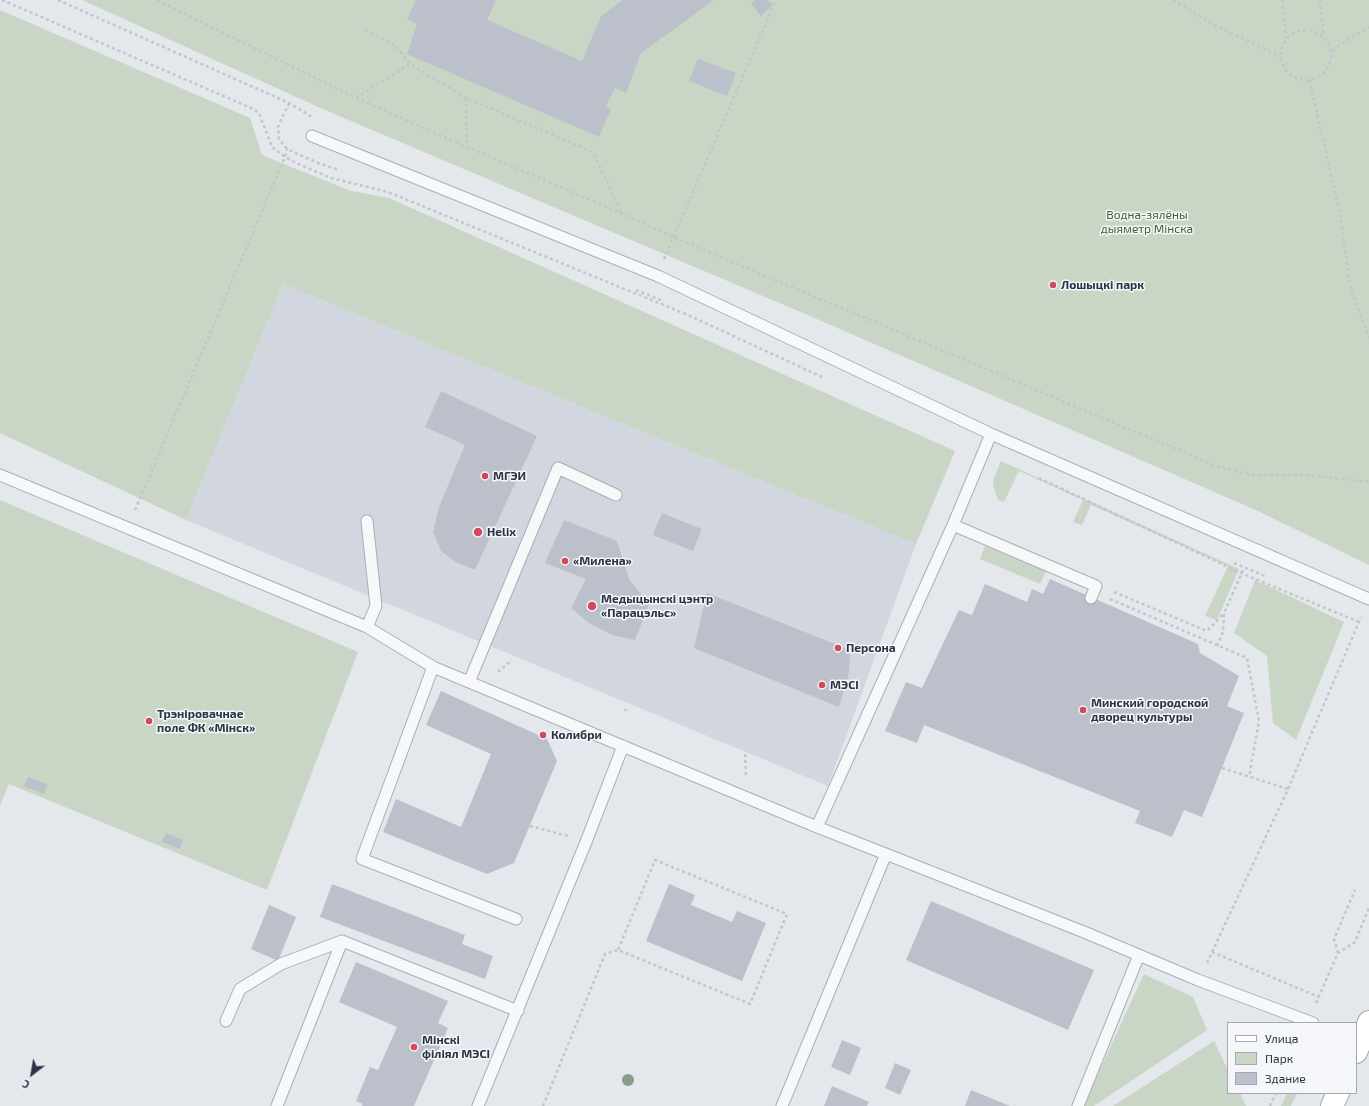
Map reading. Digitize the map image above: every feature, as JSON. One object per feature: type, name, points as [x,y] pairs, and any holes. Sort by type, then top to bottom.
[{"type":"main road","points":[[1332,1106],[1338,1094]]},
{"type":"lane","points":[[312,136],[658,276],[991,434],[1369,599]]},
{"type":"lane","points":[[817,826],[953,524],[991,434]]},
{"type":"lane","points":[[469,682],[558,468],[616,495]]},
{"type":"lane","points":[[0,475],[367,627],[433,666],[469,682],[886,854],[1077,929],[1206,983],[1311,1022]]},
{"type":"lane","points":[[367,627],[376,606],[368,521]]},
{"type":"lane","points":[[953,524],[1096,586],[1091,598]]},
{"type":"lane","points":[[433,666],[362,859],[516,920]]},
{"type":"lane","points":[[478,1106],[518,1011],[623,746]]},
{"type":"lane","points":[[782,1106],[886,854]]},
{"type":"lane","points":[[226,1021],[240,989],[281,964],[342,941],[518,1011]]},
{"type":"lane","points":[[277,1106],[342,941]]},
{"type":"lane","points":[[1078,1106],[1139,956]]},
{"type":"path","points":[[2,0],[251,108],[259,113],[272,147],[285,157],[331,178],[396,195],[688,315],[825,378]]},
{"type":"path","points":[[58,0],[289,103],[313,118]]},
{"type":"path","points":[[157,0],[356,98],[467,147],[673,237],[1214,465],[1253,475],[1308,475],[1369,482]]},
{"type":"path","points":[[658,276],[673,237],[776,0]]},
{"type":"path","points":[[1173,0],[1211,23],[1281,57]]},
{"type":"path","points":[[1282,0],[1286,39]]},
{"type":"path","points":[[1320,0],[1325,37],[1332,50],[1331,61],[1328,68],[1323,74],[1309,80],[1301,80],[1293,77],[1287,72],[1282,65],[1281,57],[1282,46],[1286,39],[1293,33],[1309,29],[1318,32],[1325,37]]},
{"type":"path","points":[[1332,50],[1369,27]]},
{"type":"path","points":[[365,30],[396,46],[410,64],[466,98],[592,152],[621,213]]},
{"type":"path","points":[[356,98],[410,64]]},
{"type":"path","points":[[1309,80],[1340,209],[1352,290],[1369,338]]},
{"type":"path","points":[[466,98],[467,147]]},
{"type":"path","points":[[128,528],[285,157],[287,149]]},
{"type":"path","points":[[1033,475],[1241,573],[1359,622]]},
{"type":"path","points":[[1217,646],[1223,632],[1224,613],[1244,568]]},
{"type":"path","points":[[1113,592],[1207,630],[1224,613]]},
{"type":"path","points":[[1110,599],[1246,658],[1259,721],[1249,777]]},
{"type":"path","points":[[1319,997],[1261,971],[1212,952],[1288,789],[1361,617]]},
{"type":"path","points":[[498,672],[512,660]]},
{"type":"path","points":[[745,754],[746,776]]},
{"type":"path","points":[[1222,768],[1288,789]]},
{"type":"path","points":[[530,826],[586,842]]},
{"type":"path","points":[[542,1106],[605,954],[618,950],[750,1004],[787,914],[655,860],[618,950]]},
{"type":"path","points":[[1338,953],[1334,939],[1355,890]]},
{"type":"path","points":[[1311,1022],[1319,997],[1338,953],[1355,942],[1369,908]]},
{"type":"path","points":[[1270,1106],[1276,1094]]},
{"type":"shaded area","points":[[283,284],[916,544],[828,786],[186,520]]},
{"type":"green space","name":"Водна-зялёны дыяметр Мінска","points":[[82,0],[1369,0],[1369,565],[1258,511],[810,316],[325,110]]},
{"type":"green space","points":[[0,10],[250,118],[262,155],[351,191],[389,198],[955,451],[916,544],[283,284],[186,520],[0,433]]},
{"type":"green space","points":[[1001,461],[1239,569],[1217,620],[1205,616],[1228,566],[1091,505],[1082,525],[1073,522],[1083,500],[1019,471],[1004,502],[998,500],[993,485],[994,478]]},
{"type":"green space","name":"Трэніровачнае поле ФК «Мінск»","points":[[0,500],[358,652],[267,890],[9,784],[0,805]]},
{"type":"green space","points":[[985,546],[1046,571],[1040,584],[980,559]]},
{"type":"green space","points":[[1255,580],[1344,622],[1296,740],[1273,723],[1267,656],[1234,633]]},
{"type":"green space","points":[[1144,974],[1193,997],[1207,1030],[1094,1106],[1083,1106]]},
{"type":"green space","points":[[1214,1041],[1227,1068],[1227,1094],[1240,1094],[1246,1106],[1113,1106]]},
{"type":"green space","points":[[1287,1094],[1297,1094],[1291,1106],[1281,1106]]},
{"type":"building","points":[[416,0],[496,0],[487,20],[582,61],[601,16],[623,0],[714,0],[641,53],[626,93],[615,88],[606,106],[611,109],[599,137],[407,54],[417,24],[407,19]]},
{"type":"building","points":[[755,0],[768,0],[773,5],[761,16],[751,4]]},
{"type":"building","points":[[698,59],[736,73],[727,96],[689,81]]},
{"type":"building","name":"МГЭИ","points":[[441,391],[537,436],[475,570],[456,562],[441,551],[433,532],[439,507],[465,445],[425,427]]},
{"type":"building","points":[[662,513],[702,529],[693,551],[653,535]]},
{"type":"building","points":[[564,520],[617,541],[629,579],[649,604],[635,640],[612,635],[589,623],[571,608],[586,579],[545,563]]},
{"type":"building","name":"Минский городской дворец культуры","points":[[1050,579],[1198,644],[1200,653],[1239,676],[1227,706],[1244,713],[1202,817],[1184,810],[1172,837],[1135,823],[1140,811],[924,725],[917,743],[885,731],[906,682],[922,688],[959,610],[972,615],[985,584],[1027,602],[1032,589],[1043,594]]},
{"type":"building","points":[[707,593],[850,650],[849,673],[839,707],[694,648]]},
{"type":"building","points":[[441,691],[547,739],[557,761],[514,863],[487,874],[383,832],[396,799],[461,827],[491,754],[426,725]]},
{"type":"building","points":[[28,777],[47,784],[44,794],[24,786]]},
{"type":"building","points":[[166,833],[183,840],[180,849],[162,842]]},
{"type":"building","points":[[332,884],[465,935],[462,944],[493,956],[485,979],[320,917]]},
{"type":"building","points":[[669,884],[695,895],[691,905],[732,922],[737,911],[766,923],[742,981],[646,941]]},
{"type":"building","points":[[931,901],[1094,970],[1068,1030],[906,960]]},
{"type":"building","points":[[269,905],[296,917],[278,961],[251,949]]},
{"type":"building","name":"Мінскі філіял МЭСІ","points":[[356,962],[448,1001],[438,1023],[448,1028],[414,1106],[362,1106],[363,1104],[356,1101],[370,1067],[378,1070],[397,1027],[339,1002]]},
{"type":"building","points":[[842,1040],[861,1048],[850,1075],[831,1067]]},
{"type":"building","points":[[895,1063],[911,1070],[900,1095],[885,1088]]},
{"type":"building","points":[[832,1086],[869,1102],[867,1106],[824,1106]]},
{"type":"building","points":[[971,1090],[1010,1106],[965,1106]]},
{"type":"place","name":"Лошыцкі парк","points":[[1053,285]]},
{"type":"place","name":"МГЭИ","points":[[485,476]]},
{"type":"place","name":"Helix","points":[[478,532]]},
{"type":"place","name":"«Милена»","points":[[565,561]]},
{"type":"place","name":"Медыцынскі цэнтр «Парацэльс»","points":[[592,606]]},
{"type":"place","name":"Персона","points":[[838,648]]},
{"type":"place","name":"МЭСІ","points":[[822,685]]},
{"type":"place","name":"Минский городской дворец культуры","points":[[1083,710]]},
{"type":"place","name":"Трэніровачнае поле ФК «Мінск»","points":[[149,721]]},
{"type":"place","name":"Колибри","points":[[543,735]]},
{"type":"place","name":"Мінскі філіял МЭСІ","points":[[414,1047]]}]
